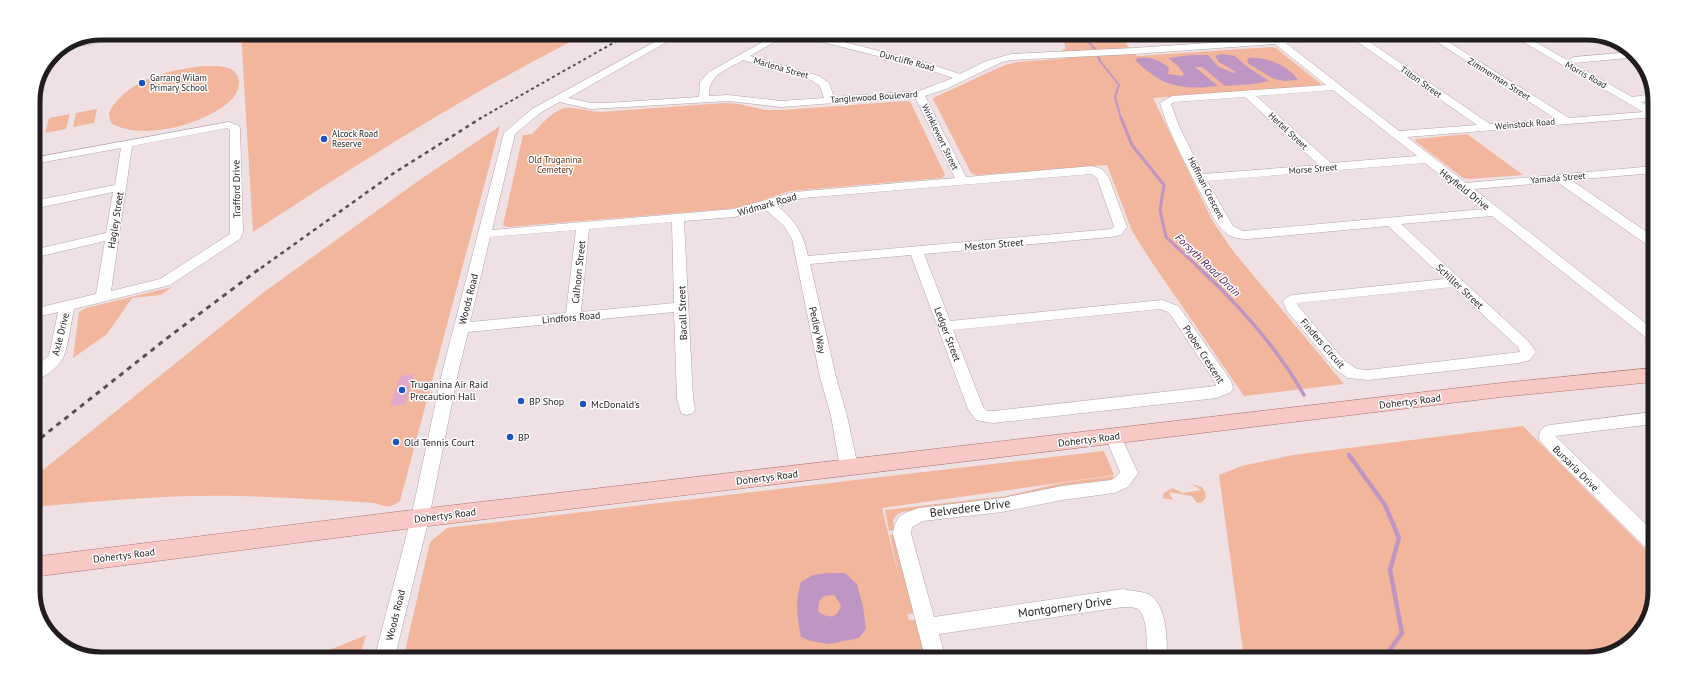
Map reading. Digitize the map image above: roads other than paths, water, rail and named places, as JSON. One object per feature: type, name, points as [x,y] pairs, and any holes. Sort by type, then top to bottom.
[{"type":"main road","name":"Dohertys Road","points":[[40,566],[420,518],[849,467],[1501,390],[1648,375]]},
{"type":"main road","name":"Dohertys Road","points":[[1501,390],[1648,383]]},
{"type":"street","name":"Woods Road","points":[[386,652],[420,518],[450,373],[510,132],[536,111],[666,40]]},
{"type":"street","points":[[704,99],[703,85],[706,79],[772,40]]},
{"type":"street","name":"Duncliffe Road","points":[[826,40],[924,65],[961,77]]},
{"type":"street","name":"Tanglewood Boulevard","points":[[558,99],[591,106],[737,98],[773,104],[919,94],[932,91],[1001,58],[1134,51],[1286,40]]},
{"type":"street","name":"Tilton Street","points":[[1361,40],[1487,128]]},
{"type":"street","name":"Zimmerman Street","points":[[1438,40],[1567,121]]},
{"type":"street","name":"Morris Road","points":[[1524,40],[1648,111]]},
{"type":"street","name":"Morris Road","points":[[1539,40],[1648,101]]},
{"type":"street","name":"Heyfield Drive","points":[[1277,41],[1648,332]]},
{"type":"street","points":[[1574,60],[1627,56]]},
{"type":"street","name":"Marlena Street","points":[[742,57],[815,78],[825,85],[830,100]]},
{"type":"street","name":"Hoffman Crescent","points":[[1336,87],[1172,99],[1165,104],[1200,178],[1230,231],[1241,235],[1494,212]]},
{"type":"street","name":"Wrinklewort Street","points":[[919,94],[962,181]]},
{"type":"street","name":"Hertel Street","points":[[1248,94],[1328,167]]},
{"type":"street","points":[[1629,100],[1648,98]]},
{"type":"street","name":"Weinstock Road","points":[[1396,135],[1648,114]]},
{"type":"street","name":"Trafford Drive","points":[[40,160],[219,126],[233,126],[237,232],[232,237],[168,280],[40,312]]},
{"type":"street","name":"Hagley Street","points":[[103,297],[127,144]]},
{"type":"street","name":"Morse Street","points":[[1200,178],[1426,159]]},
{"type":"street","name":"Widmark Road","points":[[484,234],[745,212],[783,197],[798,194],[1098,171]]},
{"type":"street","name":"Meston Street","points":[[803,261],[1116,232],[1120,230],[1120,223],[1103,178],[1098,171]]},
{"type":"street","name":"Yamada Street","points":[[1462,187],[1648,172]]},
{"type":"street","points":[[1560,178],[1648,239]]},
{"type":"street","points":[[40,204],[120,187]]},
{"type":"street","name":"Pedley Way","points":[[767,204],[777,211],[795,231],[828,377],[839,416],[849,467]]},
{"type":"street","name":"Bacall Street","points":[[678,218],[685,398],[687,408]]},
{"type":"street","name":"Schiller Street","points":[[1390,222],[1523,344],[1528,352]]},
{"type":"street","name":"Calhoon Street","points":[[573,317],[583,226]]},
{"type":"street","points":[[40,252],[112,236]]},
{"type":"street","name":"Ledger Street","points":[[916,251],[976,409],[982,416]]},
{"type":"street","name":"Finders Circuit","points":[[1456,282],[1297,298],[1293,299],[1290,304],[1340,366],[1345,370],[1359,375],[1519,358],[1525,356],[1528,352]]},
{"type":"street","name":"Prober Crescent","points":[[945,326],[1162,304],[1173,309],[1177,314],[1225,384],[1222,390],[1217,392],[993,417],[982,416]]},
{"type":"street","name":"Axle Drive","points":[[40,371],[51,363],[56,356],[67,306]]},
{"type":"street","name":"Lindfors Road","points":[[461,328],[681,307]]},
{"type":"street","name":"Bursaria Drive","points":[[1648,419],[1550,431],[1547,434],[1547,439],[1648,538]]},
{"type":"street","name":"Belvedere Drive","points":[[934,652],[902,534],[902,528],[906,520],[923,514],[1002,505],[1062,493],[1114,486],[1122,482],[1129,473],[1114,436]]},
{"type":"street","name":"Montgomery Drive","points":[[927,627],[1123,598],[1135,599],[1144,602],[1152,612],[1156,624],[1158,652]]},
{"type":"waterway","name":"Forsyth Road Drain","points":[[1087,40],[1095,49],[1100,61],[1119,85],[1115,97],[1121,119]]},
{"type":"waterway","name":"Forsyth Road Drain","points":[[1121,118],[1132,145],[1164,185],[1160,210],[1166,237],[1199,268]]},
{"type":"waterway","name":"Forsyth Road Drain","points":[[1198,267],[1228,296],[1256,327],[1282,360],[1304,395]]},
{"type":"waterway","name":"Forsyth Road Drain","points":[[1349,455],[1385,505],[1399,538],[1390,570],[1402,633],[1388,652]]},
{"type":"railway","points":[[479,119],[618,40]]},
{"type":"railway","points":[[261,268],[394,173],[481,118]]},
{"type":"railway","points":[[40,438],[166,339],[262,267]]},
{"type":"place","name":"Garrang Wilam Primary School","points":[[142,83]]},
{"type":"place","name":"Alcock Road Reserve","points":[[324,139]]},
{"type":"place","name":"Truganina Air Raid Precaution Hall","points":[[402,390]]},
{"type":"place","name":"BP Shop","points":[[521,401]]},
{"type":"place","name":"McDonald's","points":[[583,404]]},
{"type":"place","name":"BP","points":[[510,437]]},
{"type":"place","name":"Old Tennis Court","points":[[396,442]]},
{"type":"park label","name":"Old Truganina Cemetery","points":[[555,166]]}]
